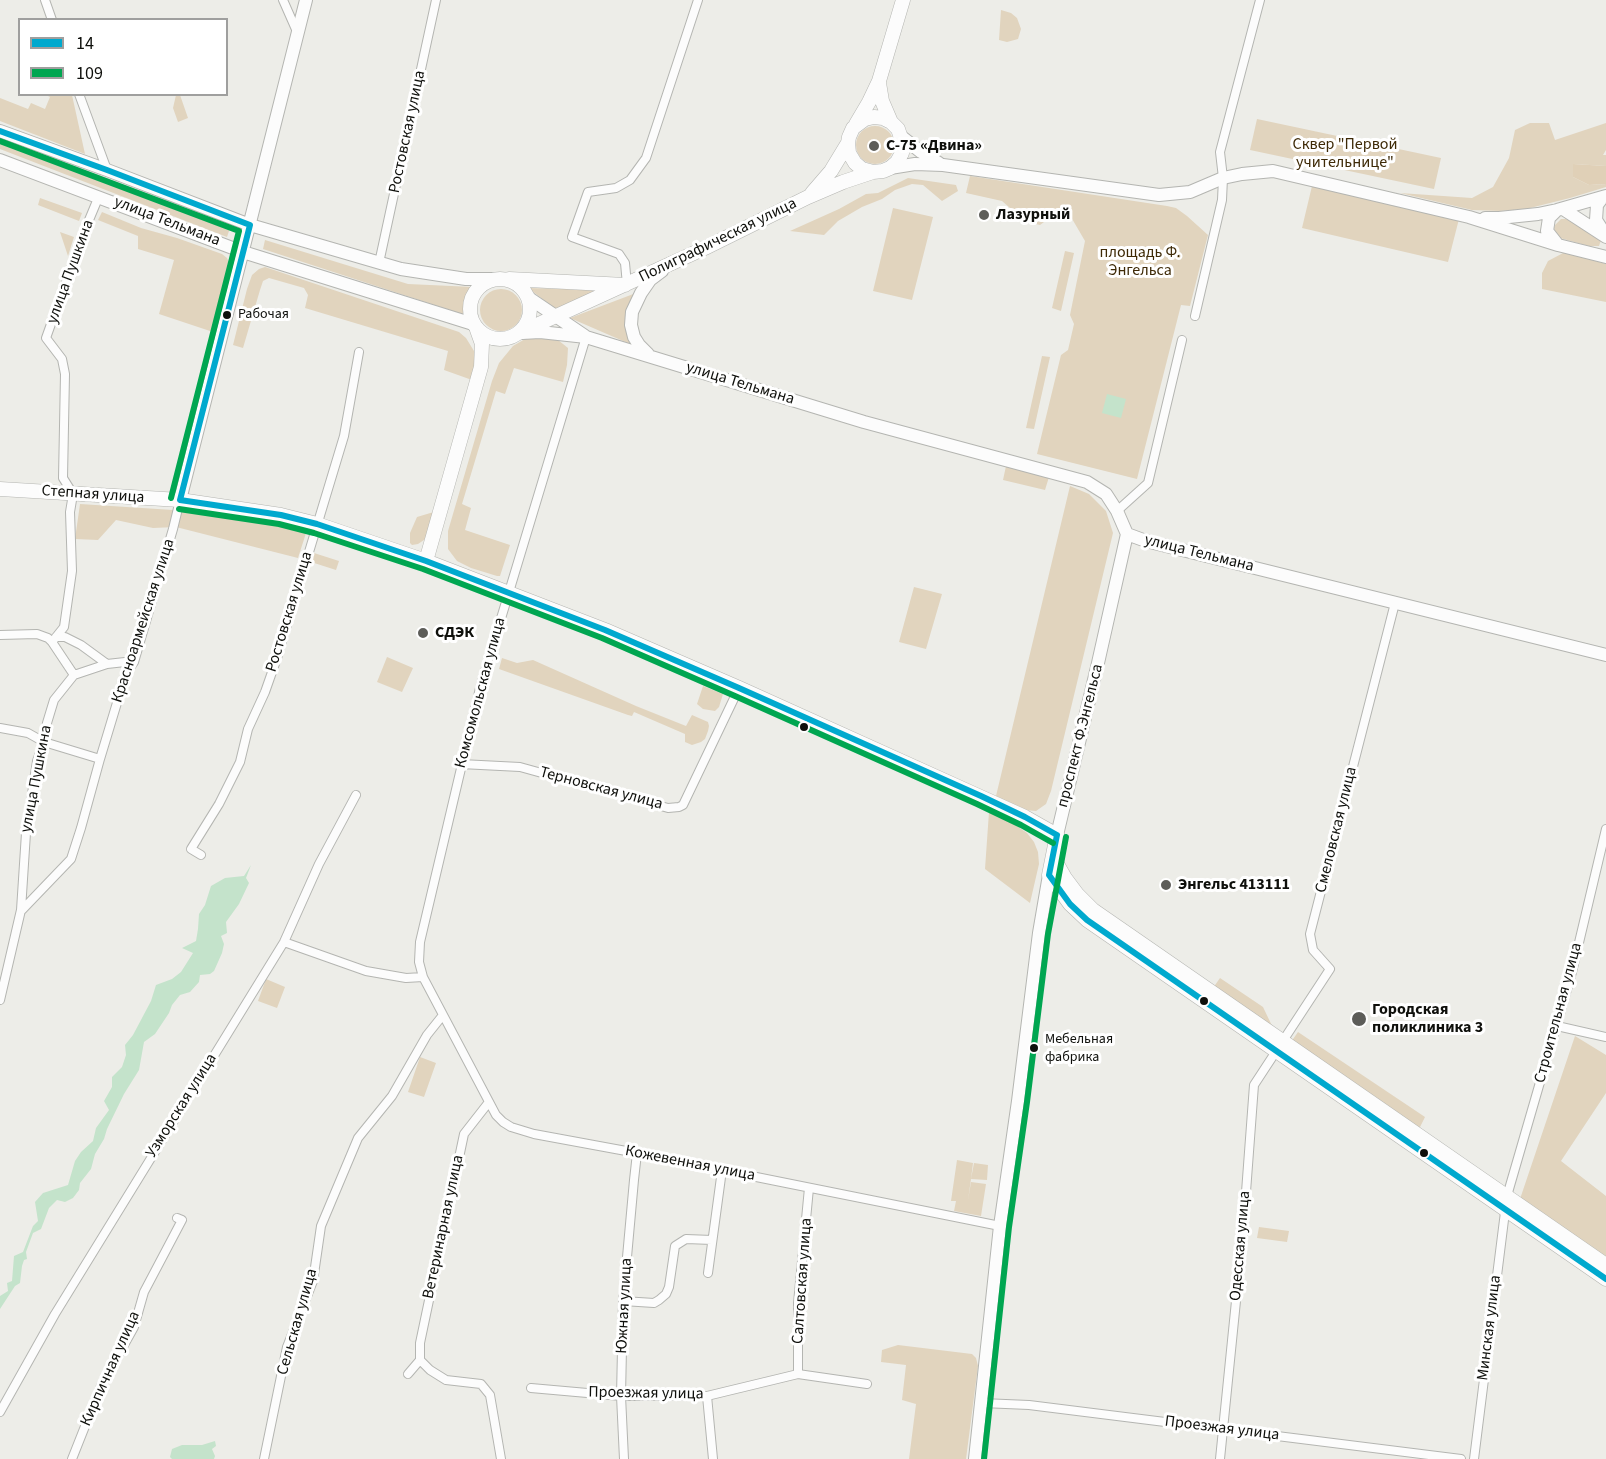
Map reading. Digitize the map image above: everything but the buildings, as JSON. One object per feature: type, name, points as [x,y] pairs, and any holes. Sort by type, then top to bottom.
[{"type":"main road","name":"Полиграфическая улица","points":[[808,197],[831,171],[869,102],[879,81],[903,0]]},
{"type":"main road","name":"Полиграфическая улица","points":[[879,81],[882,101],[891,122],[902,137]]},
{"type":"main road","points":[[853,128],[865,119],[874,117],[891,122]]},
{"type":"main road","points":[[890,168],[902,153],[902,137]]},
{"type":"main road","points":[[848,143],[849,153],[855,164],[873,172]]},
{"type":"main road","name":"Полиграфическая улица","points":[[519,333],[627,285],[808,197],[843,182],[890,168]]},
{"type":"main road","name":"Полиграфическая улица","points":[[499,279],[627,285]]},
{"type":"main road","points":[[426,561],[482,367],[482,344],[470,313],[472,296],[486,282],[499,279]]},
{"type":"main road","name":"улица Тельмана","points":[[499,279],[516,283],[529,298]]},
{"type":"main road","points":[[519,333],[530,317],[529,298]]},
{"type":"main road","name":"улица Тельмана","points":[[475,327],[490,338],[503,340],[519,333]]},
{"type":"main road","points":[[482,367],[503,340]]},
{"type":"main road","name":"Степная улица","points":[[0,489],[180,500],[281,515],[317,524],[426,561],[605,630],[981,796],[1057,835]]},
{"type":"main road","name":"проспект Ф.Энгельса","points":[[1049,875],[1057,835]]},
{"type":"main road","points":[[1053,857],[1077,894],[1094,910],[1279,1046]]},
{"type":"main road","points":[[1049,875],[1070,904],[1087,920],[1279,1046],[1506,1203],[1606,1279]]},
{"type":"main road","points":[[1506,1203],[1606,1265]]},
{"type":"street","points":[[45,0],[51,18]]},
{"type":"street","points":[[283,0],[298,35]]},
{"type":"street","name":"Красноармейская улица","points":[[21,910],[70,859],[81,828],[126,673],[132,665],[173,529],[306,0]]},
{"type":"street","name":"Ростовская улица","points":[[379,263],[436,0]]},
{"type":"street","points":[[627,285],[625,263],[619,254],[572,237],[588,192],[616,188],[630,180],[646,158],[698,0]]},
{"type":"street","points":[[1195,316],[1222,200],[1223,178],[1220,152],[1260,0]]},
{"type":"street","points":[[80,96],[107,170]]},
{"type":"street","name":"улица Тельмана","points":[[0,131],[250,225],[401,269],[466,279],[499,279]]},
{"type":"street","points":[[902,137],[943,165]]},
{"type":"street","name":"улица Тельмана","points":[[0,160],[243,252],[475,327]]},
{"type":"street","points":[[890,168],[915,164],[943,165],[1159,195],[1190,192],[1223,178],[1273,171],[1469,217],[1557,245],[1606,257]]},
{"type":"street","name":"улица Пушкина","points":[[54,640],[64,627],[72,572],[70,512],[73,494],[63,478],[65,374],[62,359],[46,338],[99,196]]},
{"type":"street","points":[[1469,217],[1499,218],[1538,214],[1604,196]]},
{"type":"street","points":[[1604,196],[1597,205],[1596,220],[1606,236]]},
{"type":"street","points":[[1560,209],[1606,236]]},
{"type":"street","points":[[1557,245],[1547,231],[1549,218],[1560,209]]},
{"type":"street","points":[[649,355],[634,337],[631,325],[632,312],[650,280],[669,265]]},
{"type":"street","name":"улица Тельмана","points":[[529,298],[586,337]]},
{"type":"street","name":"улица Тельмана","points":[[519,333],[540,332],[586,337],[864,422],[1087,482],[1106,494],[1117,511],[1126,534],[1146,541],[1606,655]]},
{"type":"street","name":"Комсомольская улица","points":[[443,1015],[423,977],[419,962],[420,942],[482,681],[586,337]]},
{"type":"street","points":[[1117,511],[1148,483],[1182,339]]},
{"type":"street","name":"Ростовская улица","points":[[201,855],[191,849],[219,804],[240,762],[248,729],[277,658],[344,436],[359,352]]},
{"type":"street","name":"проспект Ф.Энгельса","points":[[1057,835],[1126,534]]},
{"type":"street","name":"Смеловская улица","points":[[1279,1046],[1330,969],[1313,950],[1310,934],[1395,603]]},
{"type":"street","points":[[0,635],[37,634],[54,640],[65,637],[81,645],[107,664]]},
{"type":"street","points":[[54,640],[74,675],[107,664],[125,662],[132,665]]},
{"type":"street","name":"улица Пушкина","points":[[0,999],[21,910],[26,833],[37,761],[54,700],[74,675]]},
{"type":"street","name":"Терновская улица","points":[[462,764],[520,767],[668,808],[679,807],[683,805],[739,688]]},
{"type":"street","points":[[0,728],[28,733],[44,742],[100,759]]},
{"type":"street","name":"Узморская улица","points":[[0,1412],[61,1304],[284,942],[320,864],[356,795]]},
{"type":"street","name":"Строительная улица","points":[[1506,1203],[1602,864],[1606,829]]},
{"type":"street","name":"проспект Ф.Энгельса","points":[[975,1459],[1000,1226],[1039,933],[1049,875]]},
{"type":"street","points":[[284,942],[366,971],[406,978],[423,977]]},
{"type":"street","name":"Кожевенная улица","points":[[443,1015],[496,1115],[511,1127],[534,1134],[1000,1226]]},
{"type":"street","name":"Сельская улица","points":[[264,1459],[287,1347],[313,1281],[321,1227],[358,1138],[392,1096],[428,1035],[443,1015]]},
{"type":"street","points":[[1557,1026],[1606,1037]]},
{"type":"street","name":"Одесская улица","points":[[1220,1459],[1243,1232],[1254,1085],[1279,1046]]},
{"type":"street","name":"Ветеринарная улица","points":[[420,1360],[420,1343],[464,1134],[489,1102]]},
{"type":"street","name":"Южная улица","points":[[624,1459],[621,1396],[623,1301],[637,1153]]},
{"type":"street","points":[[708,1273],[722,1170]]},
{"type":"street","name":"Салтовская улица","points":[[798,1374],[798,1303],[809,1188]]},
{"type":"street","name":"Минская улица","points":[[1474,1459],[1506,1203]]},
{"type":"street","name":"Кирпичная улица","points":[[72,1459],[101,1386],[134,1327],[144,1292],[182,1220],[177,1218]]},
{"type":"street","points":[[623,1301],[654,1303],[659,1300],[666,1294],[669,1287],[675,1246],[686,1239],[712,1240]]},
{"type":"street","points":[[408,1374],[420,1360],[430,1370],[446,1380],[482,1384],[490,1395],[501,1459]]},
{"type":"street","name":"Проезжая улица","points":[[531,1388],[621,1396],[707,1396],[798,1374],[867,1384]]},
{"type":"street","points":[[707,1396],[713,1459]]},
{"type":"street","name":"Проезжая улица","points":[[982,1403],[1029,1406],[1461,1459]]},
{"type":"green space","points":[[1001,10],[1017,18],[1021,29],[1018,39],[1007,42],[999,40]]},
{"type":"green space","points":[[48,96],[72,96],[85,154],[0,121],[0,98],[28,109],[31,103],[45,109],[50,97]]},
{"type":"green space","points":[[176,96],[180,96],[188,118],[178,122],[173,108]]},
{"type":"green space","name":"Сквер \"Первой учительнице\"","points":[[1257,119],[1441,158],[1434,189],[1250,150]]},
{"type":"green space","points":[[1530,123],[1549,123],[1555,140],[1606,123],[1606,150],[1603,155],[1606,155],[1606,166],[1573,164],[1573,177],[1589,185],[1606,184],[1606,187],[1526,209],[1500,211],[1472,210],[1400,193],[1472,198],[1493,187],[1509,158],[1515,130]]},
{"type":"green space","points":[[875,126],[888,132],[894,145],[888,158],[875,164],[862,158],[856,145],[862,132]]},
{"type":"green space","points":[[0,142],[230,228],[227,237],[0,149]]},
{"type":"green space","name":"площадь Ф. Энгельса","points":[[970,176],[1176,208],[1208,235],[1190,306],[1181,305],[1137,479],[1037,454],[1061,355],[1068,350],[1074,324],[1070,315],[1085,241],[1071,217],[1056,213],[1040,225],[1026,222],[1002,201],[966,193]]},
{"type":"green space","points":[[908,178],[956,185],[958,191],[942,201],[923,185],[912,184],[862,207],[838,221],[824,235],[790,231],[866,194],[878,193]]},
{"type":"green space","points":[[1312,186],[1459,219],[1448,262],[1302,228]]},
{"type":"green space","points":[[40,198],[82,213],[79,221],[38,205]]},
{"type":"green space","points":[[893,208],[933,217],[912,300],[873,291]]},
{"type":"green space","points":[[102,212],[141,228],[222,254],[227,258],[230,265],[229,273],[213,332],[159,314],[174,260],[138,249],[138,236],[98,220]]},
{"type":"green space","points":[[1561,219],[1566,219],[1601,240],[1599,246],[1589,246],[1560,238],[1554,228]]},
{"type":"green space","points":[[60,232],[74,237],[68,256]]},
{"type":"green space","points":[[265,240],[408,284],[473,287],[464,303],[465,315],[263,249]]},
{"type":"green space","points":[[1065,251],[1074,253],[1061,311],[1052,308]]},
{"type":"green space","points":[[1565,252],[1606,264],[1606,302],[1542,289],[1542,273],[1548,261]]},
{"type":"green space","points":[[265,267],[459,332],[474,351],[477,362],[472,380],[444,370],[448,351],[305,308],[308,295],[304,288],[269,278],[263,281],[243,348],[233,345],[252,275]]},
{"type":"green space","points":[[528,288],[602,290],[557,310]]},
{"type":"green space","points":[[501,289],[516,295],[522,310],[516,325],[501,331],[486,325],[480,310],[486,295]]},
{"type":"green space","points":[[636,293],[626,320],[626,331],[630,344],[570,318]]},
{"type":"green space","points":[[538,336],[558,340],[568,348],[563,382],[514,368],[505,394],[496,391],[462,504],[471,508],[465,530],[510,545],[500,576],[497,576],[457,561],[448,549],[448,531],[499,363],[513,346],[525,339]]},
{"type":"green space","points":[[1042,356],[1050,357],[1034,429],[1026,428]]},
{"type":"green space","points":[[1006,466],[1049,477],[1045,490],[1003,480]]},
{"type":"green space","points":[[1070,486],[1089,494],[1106,511],[1113,533],[1051,791],[1046,804],[1036,811],[1025,810],[996,796]]},
{"type":"green space","points":[[80,504],[173,510],[252,519],[307,530],[298,558],[176,527],[153,528],[116,520],[98,540],[75,539]]},
{"type":"green space","points":[[437,511],[430,532],[424,540],[412,545],[410,533],[417,517]]},
{"type":"green space","points":[[314,553],[339,561],[336,570],[311,562]]},
{"type":"green space","points":[[914,587],[942,594],[926,649],[899,642]]},
{"type":"green space","points":[[387,657],[413,668],[402,692],[377,682]]},
{"type":"green space","points":[[502,658],[517,663],[533,660],[686,726],[692,715],[708,722],[705,739],[692,745],[685,742],[685,734],[634,712],[632,716],[628,715],[499,669]]},
{"type":"green space","points":[[703,686],[723,694],[719,707],[715,711],[703,709],[697,704]]},
{"type":"green space","points":[[989,812],[1014,824],[1027,833],[1034,842],[1039,864],[1030,903],[985,869]]},
{"type":"green space","points":[[1220,978],[1263,1007],[1274,1030],[1213,988]]},
{"type":"green space","points":[[266,979],[285,987],[277,1008],[258,1001]]},
{"type":"green space","points":[[1298,1032],[1425,1117],[1419,1129],[1291,1042]]},
{"type":"green space","points":[[1575,1036],[1606,1055],[1606,1093],[1561,1161],[1606,1196],[1606,1257],[1520,1199]]},
{"type":"green space","points":[[420,1057],[436,1063],[424,1097],[408,1092]]},
{"type":"green space","points":[[957,1160],[973,1163],[968,1200],[971,1182],[986,1184],[981,1216],[954,1211],[956,1201],[951,1201]]},
{"type":"green space","points":[[974,1163],[988,1165],[987,1180],[971,1179]]},
{"type":"green space","points":[[1259,1227],[1289,1231],[1287,1242],[1257,1238]]},
{"type":"green space","points":[[898,1345],[972,1354],[976,1358],[978,1366],[966,1459],[909,1459],[916,1404],[902,1400],[906,1365],[881,1362],[882,1350]]},
{"type":"shaded area","points":[[1573,164],[1606,166],[1606,184],[1589,185],[1573,177]]},
{"type":"shaded area","points":[[1107,394],[1126,399],[1121,418],[1102,413]]},
{"type":"shaded area","points":[[251,865],[246,878],[249,883],[239,904],[226,922],[227,933],[221,936],[224,944],[214,971],[200,975],[199,982],[190,992],[180,995],[155,1034],[144,1042],[139,1070],[107,1129],[95,1154],[91,1169],[80,1183],[79,1190],[73,1198],[65,1202],[57,1200],[49,1208],[41,1229],[33,1233],[26,1252],[27,1259],[24,1260],[22,1266],[20,1283],[15,1286],[0,1309],[0,1296],[8,1291],[7,1283],[12,1281],[14,1256],[23,1252],[33,1226],[38,1221],[35,1202],[43,1193],[68,1185],[75,1161],[93,1141],[96,1128],[109,1110],[104,1101],[112,1087],[112,1077],[122,1067],[126,1055],[125,1045],[133,1035],[151,1001],[156,985],[172,979],[181,972],[193,953],[182,948],[196,941],[199,914],[205,905],[211,886],[225,878],[244,876]]},
{"type":"shaded area","points":[[215,1441],[216,1446],[212,1449],[214,1459],[172,1459],[170,1457],[172,1449],[182,1445],[202,1445]]},
{"type":"transit line","name":"14","points":[[0,131],[250,225],[180,500]]},
{"type":"transit line","name":"109","points":[[0,141],[239,231],[171,498]]},
{"type":"transit line","name":"14","points":[[180,500],[281,515],[317,524],[426,561],[605,630],[739,688],[981,796],[1057,835]]},
{"type":"transit line","name":"109","points":[[179,509],[279,524],[314,533],[423,569],[602,638],[977,804],[1053,843]]},
{"type":"transit line","name":"14","points":[[1057,835],[1049,875],[1070,904],[1087,920],[1606,1279]]},
{"type":"transit line","name":"109","points":[[984,1459],[1009,1227],[1048,934],[1066,837]]},
{"type":"place","name":"С-75 «Двина»","points":[[874,146]]},
{"type":"place","name":"Лазурный","points":[[984,215]]},
{"type":"place","name":"Рабочая","points":[[227,315]]},
{"type":"place","name":"СДЭК","points":[[423,633]]},
{"type":"place","name":"Энгельс 413111","points":[[1166,885]]},
{"type":"place","name":"Городская поликлиника 3","points":[[1359,1019]]},
{"type":"place","name":"Мебельная фабрика","points":[[1034,1048]]}]
